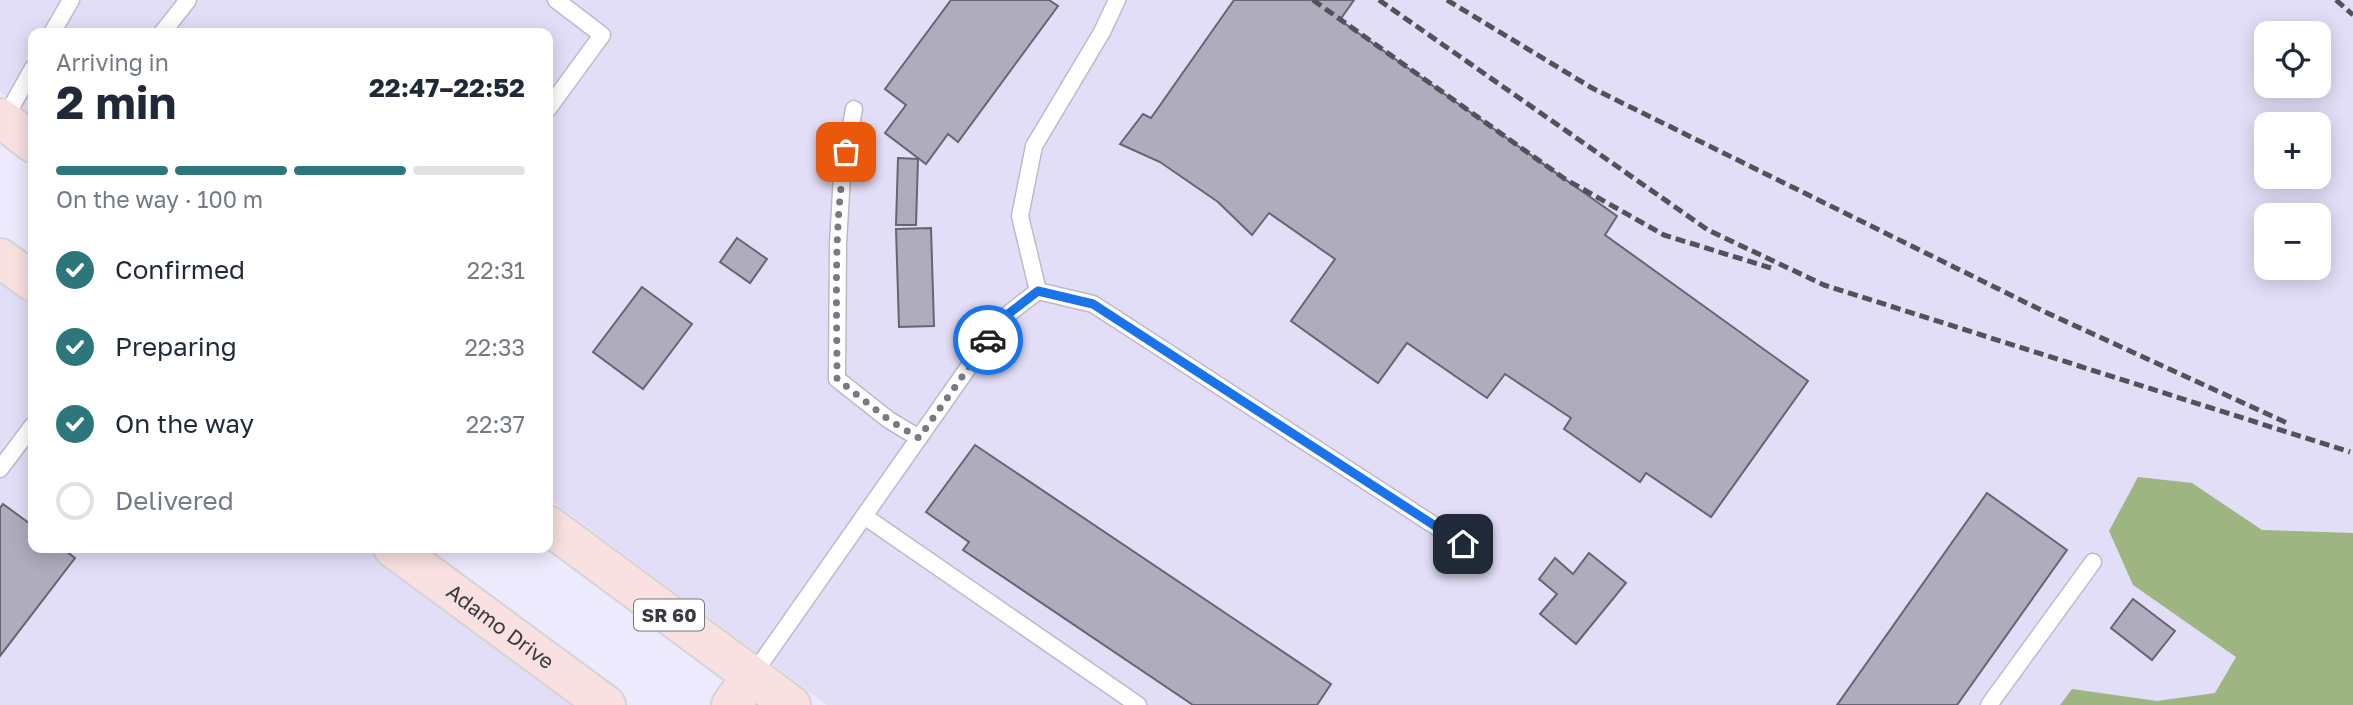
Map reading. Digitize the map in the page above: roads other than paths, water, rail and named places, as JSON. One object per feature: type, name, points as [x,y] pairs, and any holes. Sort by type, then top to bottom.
[{"type":"main road","points":[[0,258],[28,278]]},
{"type":"main road","name":"SR 60","points":[[553,529],[742,691],[791,705]]},
{"type":"main road","name":"Adamo Drive","points":[[400,553],[606,705]]},
{"type":"lane","points":[[55,28],[71,0]]},
{"type":"lane","points":[[166,28],[188,0]]},
{"type":"lane","points":[[553,103],[602,34],[556,0]]},
{"type":"lane","points":[[1038,291],[1020,216],[1034,146],[1102,32],[1117,0]]},
{"type":"lane","points":[[12,127],[28,82]]},
{"type":"lane","points":[[854,108],[842,174],[839,221],[837,379],[889,420],[919,438]]},
{"type":"lane","points":[[742,691],[1003,318],[1038,291]]},
{"type":"lane","points":[[1038,291],[1093,304],[1463,544]]},
{"type":"lane","points":[[0,469],[28,432]]},
{"type":"lane","points":[[864,516],[1138,705]]},
{"type":"lane","points":[[1989,705],[2093,562]]},
{"type":"railway","points":[[1313,0],[1565,179],[1664,235],[1771,268]]},
{"type":"railway","points":[[1379,0],[1708,230],[1824,285],[2350,452]]},
{"type":"railway","points":[[1447,0],[1592,88],[2043,311],[2287,423]]},
{"type":"railway","points":[[2336,0],[2353,15]]}]
